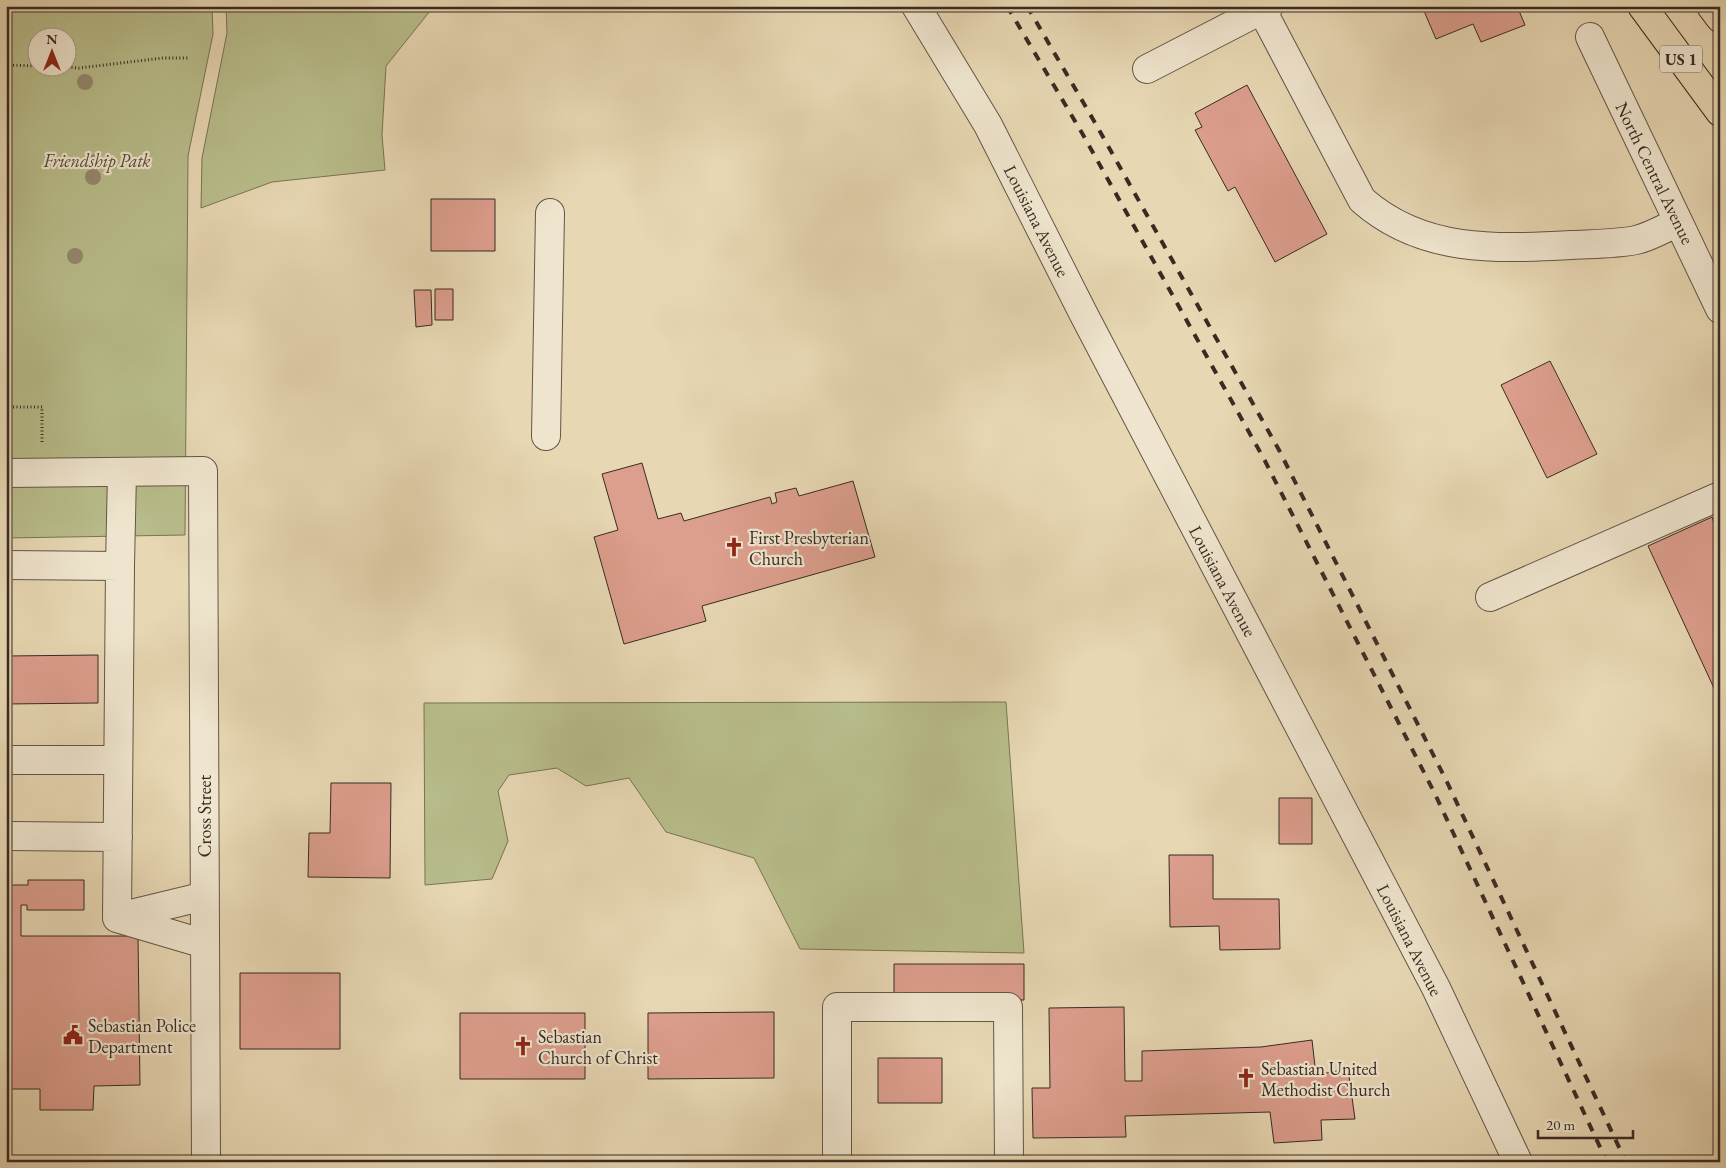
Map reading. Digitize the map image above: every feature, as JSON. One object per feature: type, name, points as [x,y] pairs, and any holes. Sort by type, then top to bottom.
[{"type":"main road","name":"US 1","points":[[1642,6],[1720,112]]},
{"type":"main road","points":[[1711,6],[1720,18]]},
{"type":"street","name":"Louisiana Avenue","points":[[916,6],[988,124],[1083,313],[1436,988],[1518,1162]]},
{"type":"street","points":[[1147,69],[1265,8],[1362,200],[1378,214],[1398,226],[1430,238],[1483,248],[1637,240],[1678,222]]},
{"type":"street","name":"North Central Avenue","points":[[1590,37],[1720,309]]},
{"type":"street","points":[[546,436],[550,213]]},
{"type":"street","name":"Cross Street","points":[[122,472],[203,471],[206,1162]]},
{"type":"street","points":[[6,473],[122,472],[117,918]]},
{"type":"street","points":[[1490,598],[1720,496]]},
{"type":"street","points":[[6,565],[120,566]]},
{"type":"street","points":[[6,760],[118,760]]},
{"type":"street","points":[[6,836],[118,837]]},
{"type":"street","points":[[117,918],[205,896]]},
{"type":"street","points":[[117,918],[205,944]]},
{"type":"street","points":[[838,1162],[838,1007],[1008,1007],[1009,1162]]},
{"type":"path","points":[[78,68],[163,58],[189,58]]},
{"type":"path","points":[[6,65],[28,66]]},
{"type":"path","points":[[6,406],[42,406],[42,444]]},
{"type":"green space","name":"Friendship Patk","points":[[6,6],[212,6],[213,34],[188,156],[185,535],[6,538]]},
{"type":"green space","points":[[226,6],[434,6],[386,66],[382,135],[385,170],[272,182],[201,208],[202,158],[227,33]]},
{"type":"green space","points":[[1006,702],[1024,953],[800,949],[754,858],[666,832],[629,778],[586,786],[557,768],[509,775],[498,791],[508,841],[492,879],[425,885],[424,703]]},
{"type":"building","points":[[1435,6],[1517,6],[1525,25],[1481,42],[1473,24],[1436,39],[1424,11]]},
{"type":"building","points":[[1247,85],[1327,234],[1275,262],[1235,187],[1228,191],[1195,130],[1202,127],[1195,113]]},
{"type":"building","points":[[431,199],[495,199],[495,251],[431,251]]},
{"type":"building","points":[[435,289],[453,289],[453,320],[435,320]]},
{"type":"building","points":[[414,290],[431,290],[432,325],[416,327]]},
{"type":"building","points":[[1550,361],[1597,454],[1547,478],[1501,385]]},
{"type":"building","name":"First Presbyterian Church","points":[[642,463],[658,519],[681,513],[684,521],[770,497],[772,504],[777,502],[775,493],[796,488],[799,496],[853,481],[875,557],[702,606],[706,621],[624,644],[594,537],[618,530],[602,474]]},
{"type":"building","points":[[1712,517],[1720,535],[1720,701],[1648,546]]},
{"type":"building","points":[[98,655],[98,703],[6,704],[6,656]]},
{"type":"building","points":[[331,783],[391,783],[390,878],[308,877],[309,833],[330,833]]},
{"type":"building","points":[[1279,798],[1312,798],[1312,844],[1279,844]]},
{"type":"building","points":[[1169,855],[1213,855],[1213,899],[1279,899],[1280,949],[1220,950],[1219,926],[1170,927]]},
{"type":"building","name":"Sebastian Police Department","points":[[28,880],[84,880],[84,910],[27,910],[27,905],[21,905],[21,936],[138,936],[140,1085],[94,1086],[93,1110],[40,1110],[40,1089],[6,1089],[6,885],[28,885]]},
{"type":"building","points":[[894,964],[1024,964],[1024,1000],[894,1000]]},
{"type":"building","points":[[240,973],[340,973],[340,1049],[240,1049]]},
{"type":"building","name":"Sebastian United Methodist Church","points":[[1124,1007],[1125,1081],[1142,1081],[1142,1051],[1261,1047],[1312,1040],[1316,1075],[1348,1069],[1355,1119],[1321,1120],[1322,1140],[1274,1143],[1270,1112],[1125,1116],[1126,1137],[1033,1138],[1032,1088],[1050,1088],[1049,1008]]},
{"type":"building","points":[[774,1012],[774,1078],[648,1079],[648,1013]]},
{"type":"building","name":"Sebastian Church of Christ","points":[[460,1013],[585,1013],[585,1079],[460,1079]]},
{"type":"building","points":[[878,1058],[942,1058],[942,1103],[878,1103]]},
{"type":"railway","points":[[1007,6],[1082,133],[1264,459],[1435,794],[1607,1162]]},
{"type":"railway","points":[[1027,6],[1094,121],[1279,450],[1447,782],[1626,1162]]},
{"type":"place","name":"First Presbyterian Church","points":[[734,547]]},
{"type":"place","name":"Sebastian Police Department","points":[[73,1035]]},
{"type":"place","name":"Sebastian Church of Christ","points":[[523,1046]]},
{"type":"place","name":"Sebastian United Methodist Church","points":[[1246,1078]]}]
